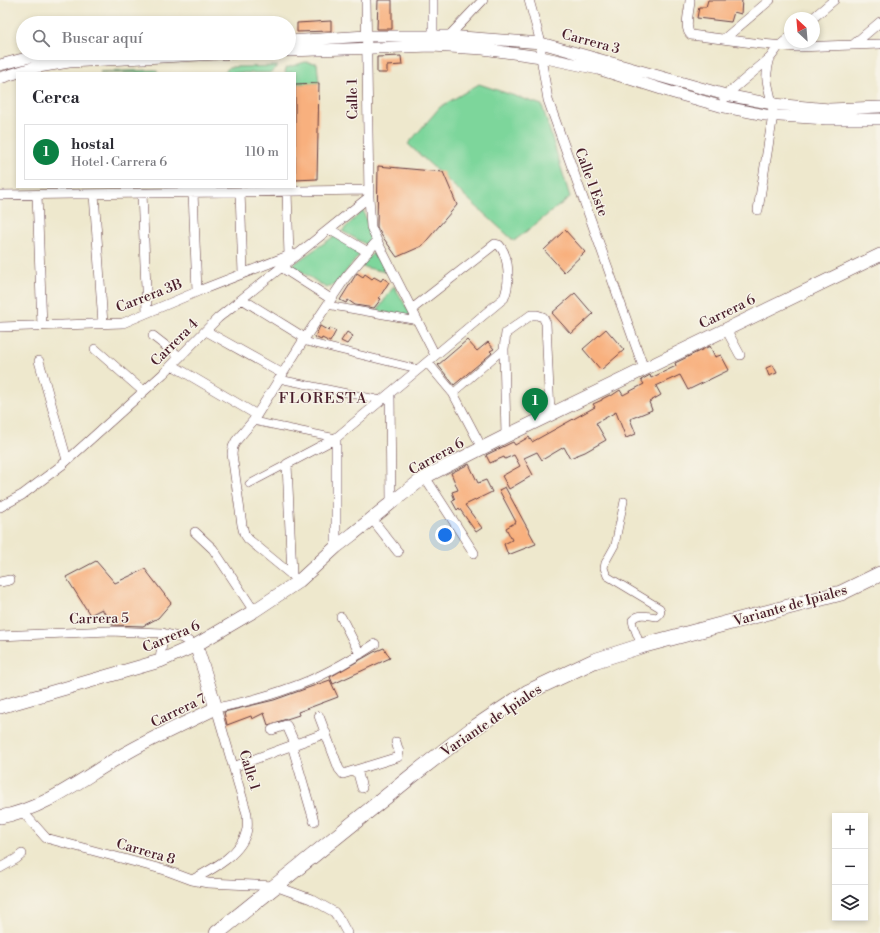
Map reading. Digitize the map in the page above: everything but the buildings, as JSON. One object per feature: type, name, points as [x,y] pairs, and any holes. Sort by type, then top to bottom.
[{"type":"highway","name":"Variante de Ipiales","points":[[217,933],[465,735],[528,692],[594,661],[641,646],[841,593],[880,574]]},
{"type":"main road","name":"Carrera 6","points":[[0,707],[160,661],[196,645],[254,611],[425,477],[550,414],[880,255]]},
{"type":"main road","name":"Calle 1","points":[[196,645],[216,708]]},
{"type":"main road","name":"Carrera 7","points":[[0,818],[22,812],[50,799],[128,752],[216,708]]},
{"type":"street","name":"Calle 1","points":[[366,0],[369,193],[371,227],[435,355]]},
{"type":"street","points":[[433,0],[433,41]]},
{"type":"street","points":[[449,36],[483,0]]},
{"type":"street","name":"Calle 1 Este","points":[[529,0],[541,43],[541,56],[548,100],[644,369]]},
{"type":"street","points":[[724,39],[770,0]]},
{"type":"street","points":[[820,12],[834,0]]},
{"type":"street","points":[[692,2],[687,27],[688,32],[691,35],[798,47],[880,44]]},
{"type":"street","points":[[854,45],[880,22]]},
{"type":"street","name":"Carrera 3","points":[[296,41],[366,36],[433,41],[541,56],[598,69],[674,94],[720,106],[773,110],[826,119],[880,107]]},
{"type":"street","name":"Carrera 3","points":[[296,51],[367,48],[433,41],[449,36],[541,43],[726,95],[773,110]]},
{"type":"street","points":[[720,106],[726,95],[770,58],[784,42]]},
{"type":"street","points":[[758,210],[773,110],[767,74],[770,58]]},
{"type":"street","points":[[0,65],[19,60]]},
{"type":"street","points":[[19,72],[32,68],[69,62],[106,60]]},
{"type":"street","points":[[0,78],[16,73]]},
{"type":"street","name":"Carrera 3","points":[[853,114],[880,119]]},
{"type":"street","points":[[287,191],[289,256]]},
{"type":"street","points":[[0,195],[287,191],[369,193]]},
{"type":"street","points":[[193,192],[197,291]]},
{"type":"street","points":[[240,192],[243,273]]},
{"type":"street","points":[[142,193],[147,312]]},
{"type":"street","name":"Carrera 4","points":[[0,507],[22,495],[67,460],[172,365],[218,318],[329,229],[369,193]]},
{"type":"street","points":[[94,194],[103,324]]},
{"type":"street","points":[[37,195],[42,326]]},
{"type":"street","points":[[329,229],[368,252]]},
{"type":"street","points":[[296,578],[248,539],[244,533],[232,454],[233,447],[236,441],[255,418],[346,277],[377,241]]},
{"type":"street","points":[[249,484],[336,438],[504,298],[508,291],[507,260],[504,250],[499,245],[495,244],[412,309]]},
{"type":"street","name":"Carrera 3B","points":[[0,327],[123,323],[197,291],[301,251]]},
{"type":"street","points":[[281,267],[329,302],[418,321]]},
{"type":"street","points":[[242,299],[304,340],[418,369]]},
{"type":"street","points":[[506,436],[504,349],[506,332],[531,315],[543,317],[546,323],[550,414]]},
{"type":"street","points":[[726,329],[740,355]]},
{"type":"street","points":[[206,331],[281,376],[381,400]]},
{"type":"street","points":[[153,336],[180,357]]},
{"type":"street","points":[[452,393],[504,349]]},
{"type":"street","points":[[95,350],[143,391]]},
{"type":"street","points":[[39,361],[67,460]]},
{"type":"street","points":[[427,362],[452,393],[482,448]]},
{"type":"street","points":[[172,365],[255,418],[336,438]]},
{"type":"street","points":[[390,393],[391,503]]},
{"type":"street","points":[[336,438],[336,547]]},
{"type":"street","points":[[287,464],[296,578]]},
{"type":"street","points":[[425,477],[474,552]]},
{"type":"street","points":[[624,501],[615,545],[605,563],[604,568],[607,576],[661,610],[661,613],[657,617],[644,615],[637,616],[632,620],[641,646]]},
{"type":"street","points":[[372,519],[398,552]]},
{"type":"street","points":[[195,532],[212,549],[254,611]]},
{"type":"street","points":[[0,582],[10,580]]},
{"type":"street","points":[[341,617],[360,654]]},
{"type":"street","name":"Carrera 5","points":[[0,636],[109,631],[163,633],[182,638],[196,645]]},
{"type":"street","points":[[160,661],[163,633]]},
{"type":"street","name":"Carrera 7","points":[[216,708],[254,700],[291,688],[326,673],[375,644]]},
{"type":"street","name":"Calle 1","points":[[192,880],[222,863],[240,845],[247,830],[247,814],[216,708]]},
{"type":"street","points":[[319,716],[341,773],[346,774],[398,757],[399,752],[396,742]]},
{"type":"street","points":[[272,730],[286,725],[287,726],[294,745],[314,822]]},
{"type":"street","points":[[233,767],[326,733]]},
{"type":"street","points":[[357,770],[362,788]]},
{"type":"street","name":"Carrera 8","points":[[22,812],[46,838],[165,870],[192,880],[208,883],[275,886],[311,899],[334,912],[347,933]]},
{"type":"street","points":[[0,868],[22,854]]},
{"type":"green space","points":[[305,62],[317,63],[319,83],[296,84],[296,72],[285,72],[286,68]]},
{"type":"green space","points":[[278,66],[271,72],[225,72],[229,67]]},
{"type":"green space","points":[[156,70],[157,72],[100,72]]},
{"type":"green space","points":[[479,84],[542,105],[570,197],[514,241],[408,144],[440,107]]},
{"type":"green space","points":[[363,210],[374,243],[367,245],[342,231]]},
{"type":"green space","points":[[336,235],[358,248],[360,254],[336,284],[326,288],[292,265]]},
{"type":"green space","points":[[377,250],[390,273],[359,266]]},
{"type":"green space","points":[[394,286],[413,318],[377,311]]},
{"type":"place","name":"hostal","points":[[535,421]]},
{"type":"district","name":"FLORESTA","points":[[323,398]]}]
